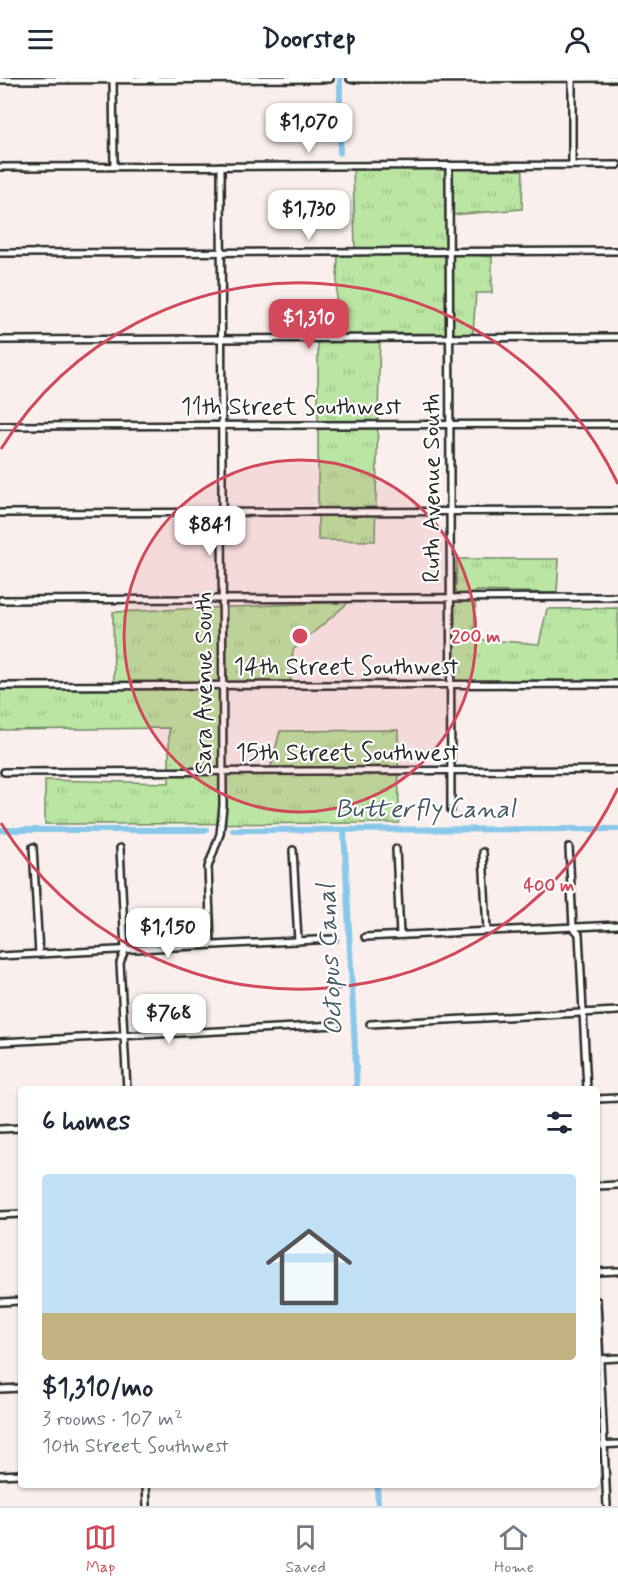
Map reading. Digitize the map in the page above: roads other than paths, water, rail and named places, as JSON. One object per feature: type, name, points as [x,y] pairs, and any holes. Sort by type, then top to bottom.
[{"type":"street","points":[[572,78],[572,165]]},
{"type":"street","points":[[350,79],[618,78]]},
{"type":"street","points":[[112,79],[114,166]]},
{"type":"street","points":[[0,80],[330,79]]},
{"type":"street","name":"Ruth Avenue South","points":[[449,165],[451,810]]},
{"type":"street","points":[[0,167],[618,165]]},
{"type":"street","name":"Sara Avenue South","points":[[212,945],[208,867],[221,827],[222,771],[220,166]]},
{"type":"street","points":[[0,253],[618,251]]},
{"type":"street","points":[[1,340],[618,338]]},
{"type":"street","name":"11th Street Southwest","points":[[1,426],[618,424]]},
{"type":"street","points":[[0,513],[618,511]]},
{"type":"street","points":[[1,600],[618,597]]},
{"type":"street","name":"14th Street Southwest","points":[[2,686],[618,684]]},
{"type":"street","name":"15th Street Southwest","points":[[4,772],[618,770]]},
{"type":"street","points":[[33,847],[39,954]]},
{"type":"street","points":[[569,847],[573,927],[579,934],[586,1086]]},
{"type":"street","points":[[120,848],[125,950],[120,963],[127,1086]]},
{"type":"street","points":[[396,849],[400,935]]},
{"type":"street","points":[[293,850],[298,941]]},
{"type":"street","points":[[483,852],[487,931]]},
{"type":"street","points":[[365,937],[618,925]]},
{"type":"street","points":[[0,956],[334,939]]},
{"type":"street","points":[[370,1024],[618,1011]]},
{"type":"street","points":[[0,1042],[337,1025]]},
{"type":"street","points":[[600,1099],[618,1098]]},
{"type":"street","points":[[0,1129],[18,1128]]},
{"type":"street","points":[[600,1186],[618,1185]]},
{"type":"street","points":[[0,1215],[18,1214]]},
{"type":"street","points":[[600,1272],[618,1271]]},
{"type":"street","points":[[0,1302],[18,1301]]},
{"type":"street","points":[[600,1359],[618,1358]]},
{"type":"street","points":[[600,1376],[607,1506]]},
{"type":"street","points":[[0,1389],[18,1388]]},
{"type":"street","points":[[600,1445],[618,1444]]},
{"type":"street","points":[[0,1475],[18,1474]]},
{"type":"street","points":[[146,1488],[147,1506]]},
{"type":"waterway","points":[[340,78],[340,153]]},
{"type":"waterway","name":"Butterfly Canal","points":[[233,830],[618,829]]},
{"type":"waterway","name":"Butterfly Canal","points":[[0,830],[206,830]]},
{"type":"waterway","name":"Octopus Canal","points":[[344,830],[357,1086]]},
{"type":"waterway","name":"Octopus Canal","points":[[377,1488],[378,1506]]}]
